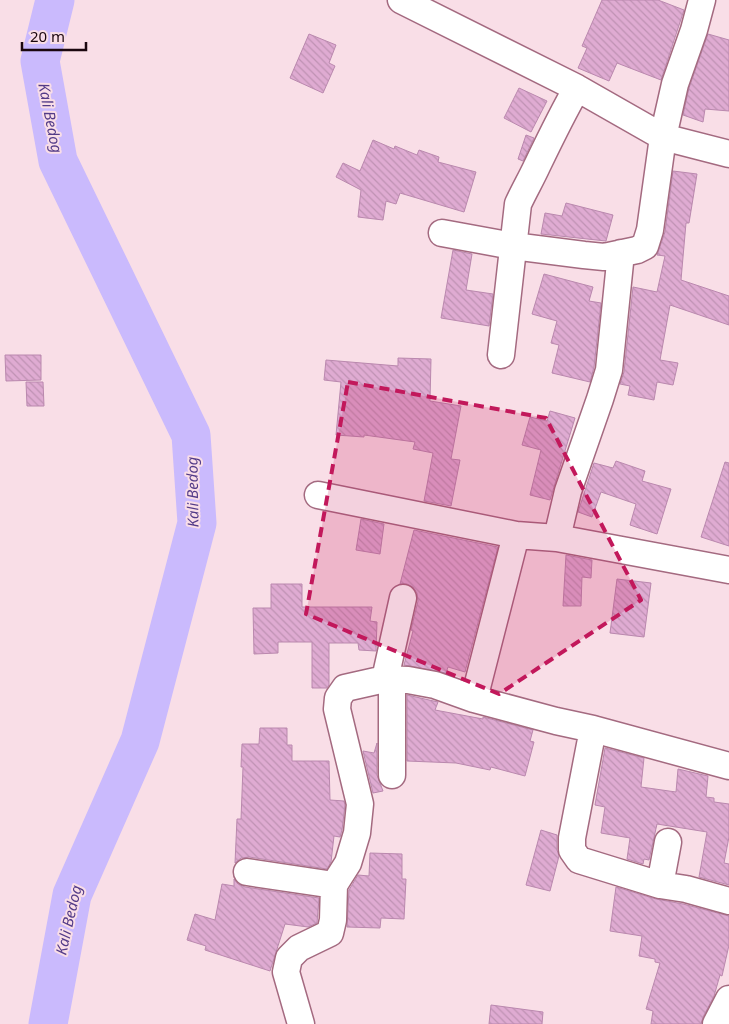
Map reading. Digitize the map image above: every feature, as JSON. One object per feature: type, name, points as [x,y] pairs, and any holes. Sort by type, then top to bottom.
[{"type":"street","points":[[401,0],[577,88],[662,137],[729,154]]},
{"type":"street","points":[[442,233],[584,256],[604,256],[637,250],[645,246],[648,238],[662,137],[675,84],[694,30],[702,0]]},
{"type":"street","points":[[500,355],[518,204],[554,128],[577,88]]},
{"type":"street","points":[[557,538],[568,491],[609,370],[621,253]]},
{"type":"street","points":[[318,495],[516,535],[557,538],[729,570]]},
{"type":"street","points":[[474,699],[516,535]]},
{"type":"street","points":[[392,775],[388,679],[403,598]]},
{"type":"street","points":[[301,1024],[286,972],[290,958],[299,948],[330,933],[333,920],[334,885],[348,863],[358,833],[360,804],[337,710],[338,698],[345,688],[388,679],[408,680],[435,685],[474,699],[729,766]]},
{"type":"street","points":[[594,730],[572,838],[572,850],[579,860],[660,884],[729,901]]},
{"type":"street","points":[[660,884],[668,842]]},
{"type":"street","points":[[247,872],[334,885]]},
{"type":"street","points":[[716,1024],[729,999]]},
{"type":"highlighted area","points":[[348,382],[546,418],[641,600],[499,694],[306,614]]},
{"type":"building","points":[[602,0],[658,0],[684,10],[661,80],[617,63],[609,81],[578,68],[587,48],[582,46]]},
{"type":"building","points":[[309,34],[336,45],[329,63],[335,66],[323,93],[290,78]]},
{"type":"building","points":[[708,34],[729,40],[729,111],[705,109],[703,122],[683,115],[689,88]]},
{"type":"building","points":[[519,88],[547,101],[531,132],[504,118]]},
{"type":"building","points":[[526,135],[534,138],[523,161],[518,159]]},
{"type":"building","points":[[373,140],[394,149],[395,146],[417,155],[419,150],[439,157],[438,162],[476,172],[464,212],[400,193],[396,204],[386,201],[383,220],[358,217],[361,190],[336,177],[343,163],[360,171]]},
{"type":"building","points":[[673,171],[697,174],[689,223],[686,223],[681,280],[729,296],[729,325],[670,305],[660,360],[678,363],[673,385],[657,382],[654,400],[628,395],[630,386],[620,384],[624,372],[633,287],[657,292],[665,256],[657,255],[665,232]]},
{"type":"building","points":[[566,203],[613,215],[606,241],[541,234],[545,213],[562,216]]},
{"type":"building","points":[[453,250],[472,254],[466,290],[493,294],[489,326],[441,318]]},
{"type":"building","points":[[544,274],[593,287],[589,301],[601,303],[594,367],[590,382],[552,373],[559,345],[551,343],[557,321],[532,314]]},
{"type":"building","points":[[5,355],[41,355],[41,380],[6,381]]},
{"type":"building","points":[[398,358],[431,359],[430,401],[461,406],[451,459],[460,460],[451,506],[424,501],[433,453],[413,449],[415,442],[364,435],[364,437],[336,435],[341,382],[324,380],[326,360],[398,366]]},
{"type":"building","points":[[26,382],[43,382],[44,406],[27,406]]},
{"type":"building","points":[[550,411],[575,418],[550,500],[530,495],[541,450],[522,445],[530,417],[547,421]]},
{"type":"building","points":[[616,461],[645,471],[642,481],[671,489],[657,534],[630,525],[636,504],[601,492],[592,517],[578,512],[594,463],[613,468]]},
{"type":"building","points":[[725,462],[729,463],[729,546],[701,537]]},
{"type":"building","points":[[361,519],[384,524],[380,554],[356,550]]},
{"type":"building","points":[[414,530],[498,547],[465,672],[448,667],[446,673],[404,665],[413,631],[411,630],[418,601],[417,593],[413,587],[407,584],[400,584]]},
{"type":"building","points":[[566,555],[592,560],[591,578],[582,577],[581,606],[563,606]]},
{"type":"building","points":[[617,579],[651,583],[644,637],[610,633]]},
{"type":"building","points":[[271,584],[302,584],[302,607],[372,607],[370,621],[377,622],[376,651],[359,650],[358,643],[329,643],[329,685],[327,688],[312,688],[312,642],[278,642],[278,653],[254,654],[253,608],[271,608]]},
{"type":"building","points":[[407,695],[438,702],[435,710],[483,719],[483,717],[533,730],[530,741],[534,742],[525,776],[491,767],[490,770],[456,763],[407,761]]},
{"type":"building","points":[[260,728],[287,728],[287,745],[292,745],[292,761],[329,761],[330,800],[344,801],[345,805],[342,830],[340,837],[334,836],[331,862],[327,869],[249,857],[241,858],[235,863],[237,819],[241,819],[242,744],[259,744]]},
{"type":"building","points":[[377,743],[377,775],[383,791],[373,793],[363,751],[374,753]]},
{"type":"building","points":[[605,748],[644,758],[641,787],[676,792],[678,769],[708,776],[706,797],[714,798],[714,802],[729,804],[729,837],[724,863],[729,864],[729,885],[699,877],[707,832],[657,824],[649,860],[644,859],[643,864],[627,859],[630,838],[601,833],[605,807],[595,805]]},
{"type":"building","points":[[541,830],[557,835],[559,856],[550,891],[526,885]]},
{"type":"building","points":[[370,853],[402,854],[402,879],[406,879],[404,919],[381,918],[380,928],[347,927],[349,890],[358,875],[369,876]]},
{"type":"building","points":[[234,879],[238,884],[245,887],[319,898],[317,923],[308,927],[285,924],[270,971],[205,950],[206,946],[187,940],[195,914],[215,920],[222,884],[234,886]]},
{"type":"building","points":[[616,887],[656,899],[729,916],[729,945],[722,976],[720,975],[714,996],[701,1024],[651,1024],[653,1011],[646,1009],[660,963],[655,962],[655,959],[639,956],[642,936],[610,931]]},
{"type":"building","points":[[491,1005],[543,1012],[542,1024],[489,1024]]},
{"type":"waterway","name":"Kali Bedog","points":[[48,1024],[72,895],[140,741],[197,523],[191,435],[58,161],[40,61],[55,0]]}]
